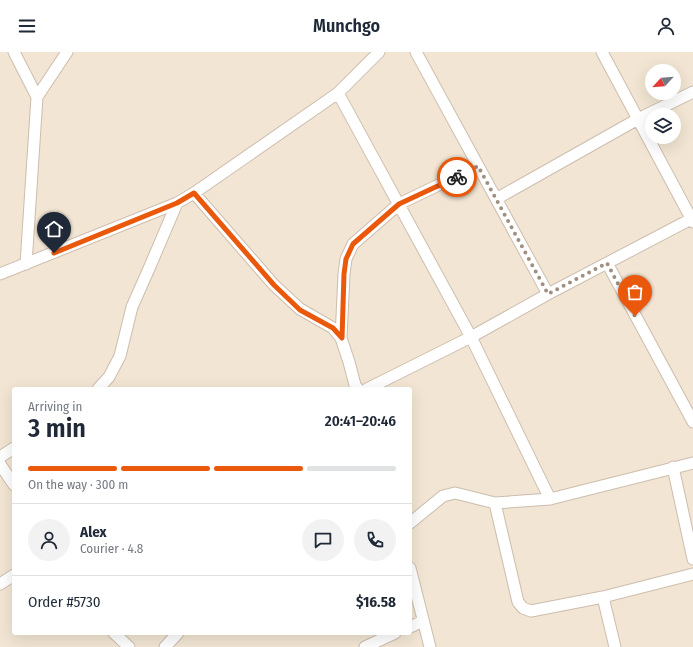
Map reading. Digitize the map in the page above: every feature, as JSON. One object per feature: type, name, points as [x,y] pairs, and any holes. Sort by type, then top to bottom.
[{"type":"street","points":[[14,52],[37,97]]},
{"type":"street","points":[[26,264],[37,97],[67,52]]},
{"type":"street","points":[[0,274],[177,203],[194,193],[338,93],[379,52]]},
{"type":"street","points":[[416,52],[548,294]]},
{"type":"street","points":[[371,387],[471,337],[548,294],[693,220],[602,52]]},
{"type":"street","points":[[496,199],[638,119],[693,92]]},
{"type":"street","points":[[338,93],[471,337],[550,499]]},
{"type":"street","points":[[356,387],[342,338],[344,274],[346,259],[353,244],[399,204],[478,166]]},
{"type":"street","points":[[194,193],[274,285],[300,310],[333,328],[342,338]]},
{"type":"street","points":[[100,387],[109,377],[120,356],[132,307],[152,264],[177,203]]},
{"type":"street","points":[[607,263],[693,422]]},
{"type":"street","points":[[0,457],[12,449]]},
{"type":"street","points":[[412,521],[443,496],[455,493],[495,503],[550,499],[693,463]]},
{"type":"street","points":[[0,464],[12,482]]},
{"type":"street","points":[[673,468],[693,558]]},
{"type":"street","points":[[495,503],[518,602],[524,608],[531,611],[603,597],[693,574]]},
{"type":"street","points":[[0,584],[12,576]]},
{"type":"street","points":[[412,576],[430,647]]},
{"type":"street","points":[[603,597],[615,647]]},
{"type":"street","points":[[412,626],[423,621]]},
{"type":"street","points":[[116,635],[129,647]]},
{"type":"street","points":[[165,647],[176,635]]},
{"type":"street","points":[[365,647],[391,635]]},
{"type":"shaded area","points":[[0,52],[693,52],[693,647],[0,647]]},
{"type":"way so far","points":[[457,177],[478,166],[548,294],[607,263],[635,316]]},
{"type":"route","points":[[54,253],[177,203],[194,193],[274,285],[300,310],[333,328],[342,338],[344,274],[346,259],[353,244],[399,204],[457,177]]}]
